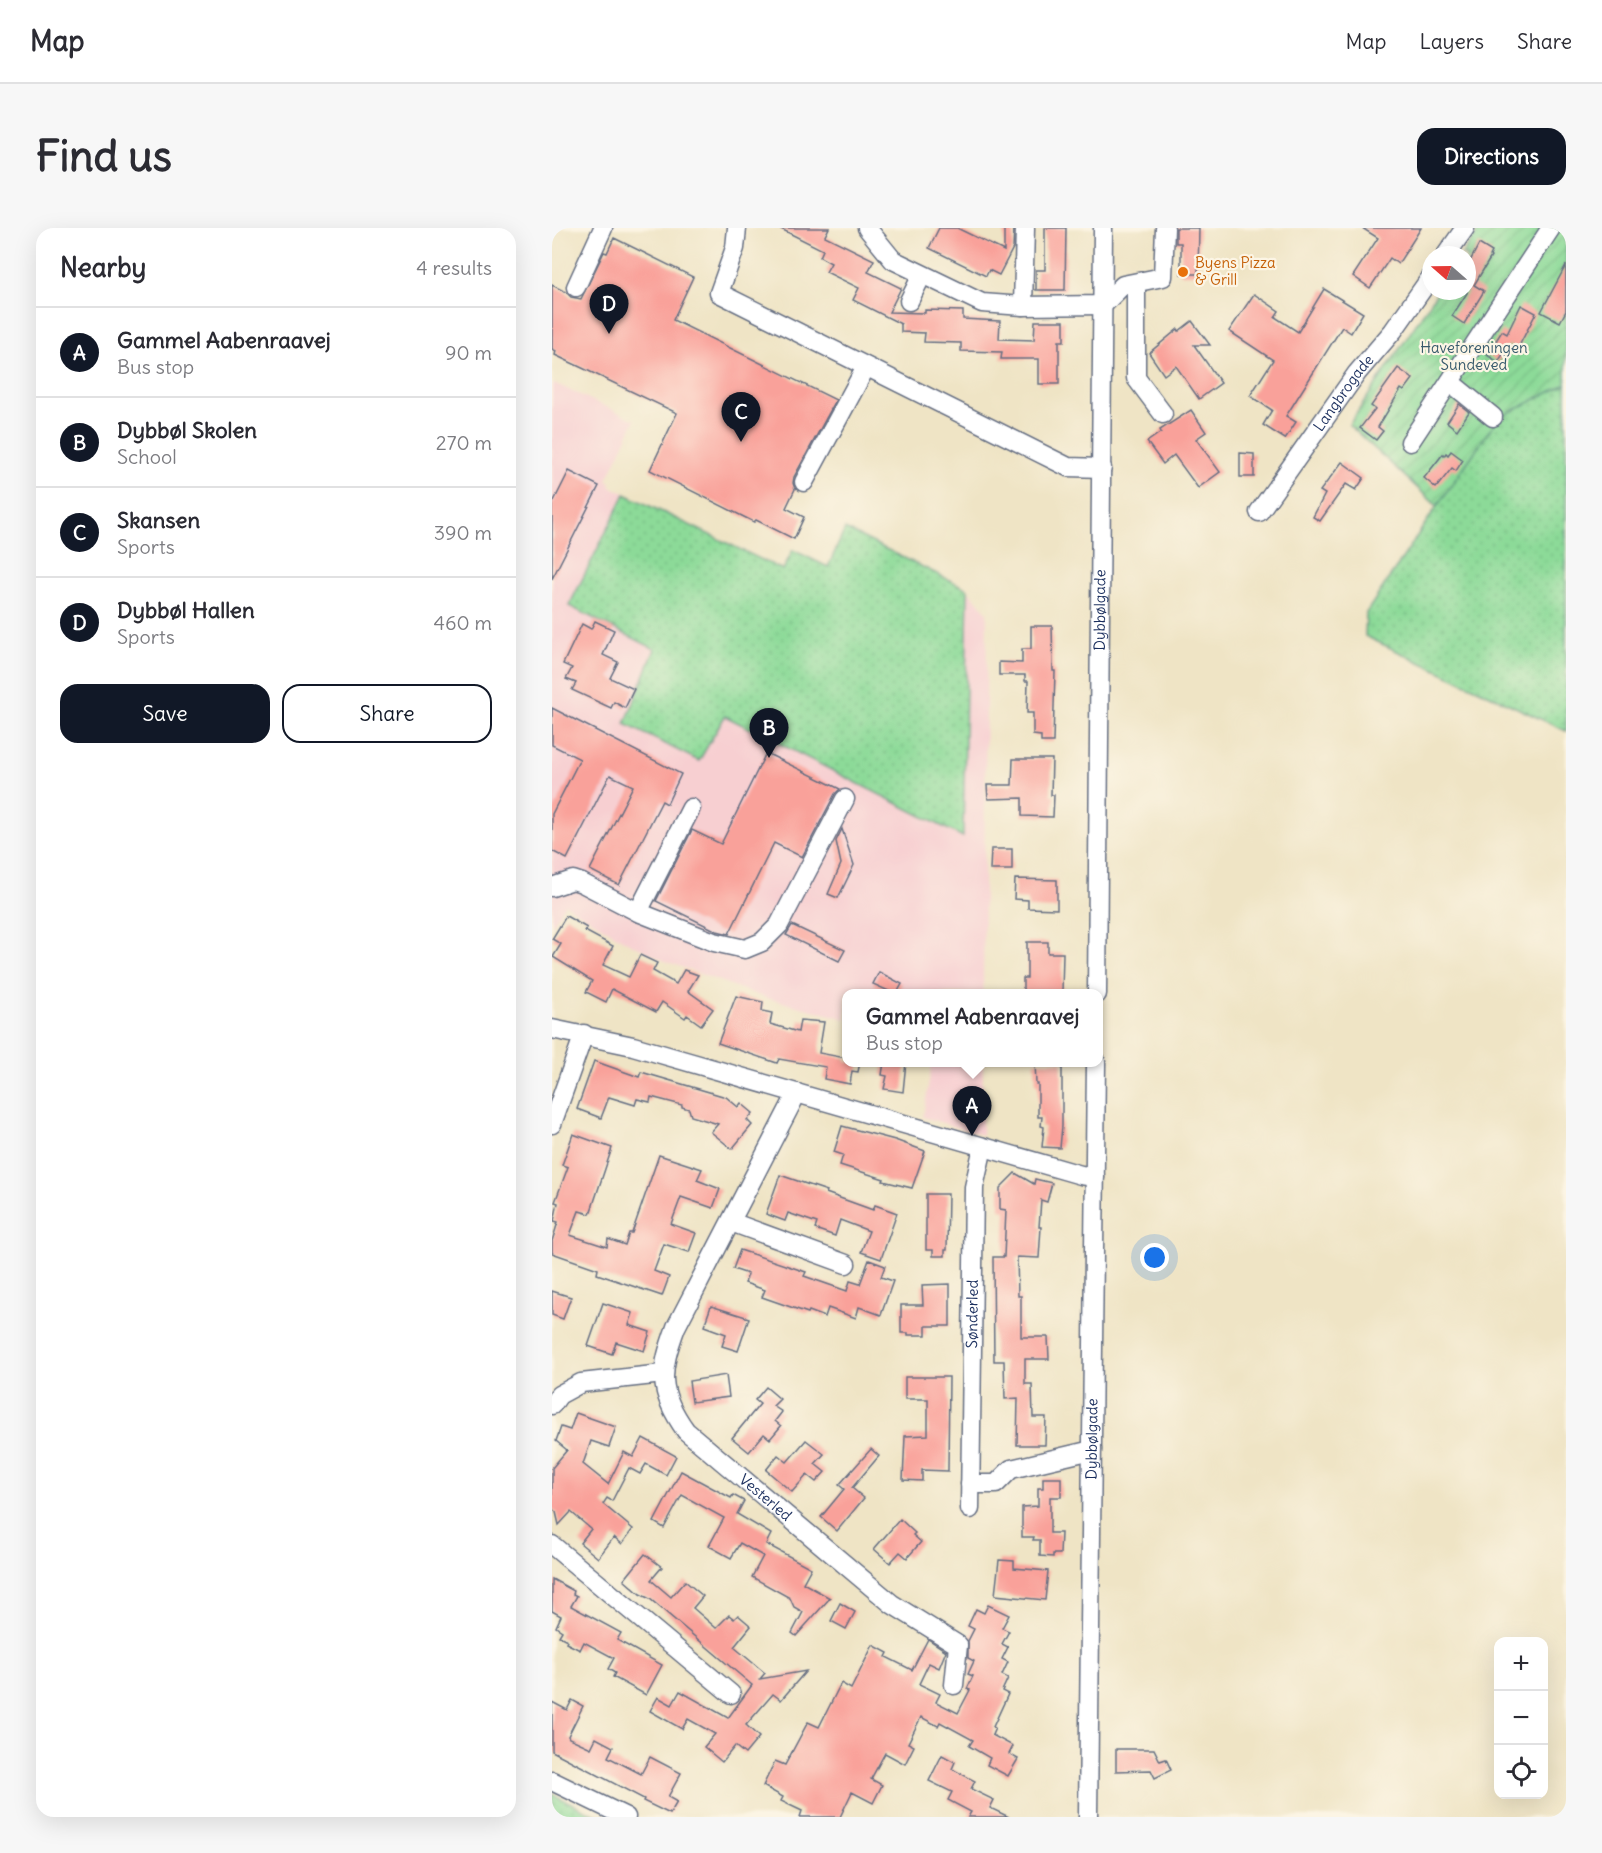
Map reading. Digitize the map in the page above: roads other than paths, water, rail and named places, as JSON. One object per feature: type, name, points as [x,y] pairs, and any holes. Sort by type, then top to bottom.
[{"type":"street","points":[[576,287],[603,228]]},
{"type":"street","points":[[737,228],[735,248],[718,293],[1068,467],[1102,468]]},
{"type":"street","points":[[867,228],[893,260],[922,275],[982,303],[1023,306],[1103,305],[1123,285],[1163,277],[1165,228]]},
{"type":"street","points":[[1023,306],[1025,228]]},
{"type":"street","name":"Dybbølgade","points":[[1097,989],[1103,228]]},
{"type":"street","points":[[1452,246],[1465,228]]},
{"type":"street","points":[[1410,442],[1551,228]]},
{"type":"street","points":[[909,301],[922,275]]},
{"type":"street","points":[[1136,283],[1136,378],[1163,414]]},
{"type":"street","name":"Langbrogade","points":[[1259,512],[1356,373],[1393,332],[1422,290]]},
{"type":"street","points":[[804,482],[866,367]]},
{"type":"street","points":[[1450,382],[1492,417]]},
{"type":"street","points":[[552,887],[573,880],[638,912],[714,942],[746,949],[762,942],[779,924],[845,799]]},
{"type":"street","points":[[638,912],[691,808]]},
{"type":"street","points":[[552,1029],[633,1046],[1095,1178]]},
{"type":"street","points":[[552,1124],[584,1034]]},
{"type":"street","name":"Dybbølgade","points":[[1088,1817],[1096,1067]]},
{"type":"street","name":"Vesterled","points":[[797,1094],[676,1327],[663,1374],[667,1398],[674,1414],[686,1431],[892,1604],[958,1645],[954,1685]]},
{"type":"street","name":"Sønderled","points":[[970,1509],[974,1187],[982,1147]]},
{"type":"street","points":[[731,1222],[846,1264]]},
{"type":"street","points":[[552,1405],[560,1395],[581,1383],[663,1374]]},
{"type":"street","points":[[970,1484],[996,1484],[1011,1469],[1092,1450]]},
{"type":"street","points":[[552,1545],[731,1694]]},
{"type":"street","points":[[552,1781],[626,1817]]},
{"type":"place","name":"Byens Pizza & Grill","points":[[1183,272]]},
{"type":"place","name":"Dybbøl Hallen","points":[[609,334]]},
{"type":"place","name":"Skansen","points":[[741,442]]},
{"type":"place","name":"Dybbøl Skolen","points":[[769,758]]},
{"type":"place","name":"Gammel Aabenraavej","points":[[972,1136]]},
{"type":"park label","name":"Haveforeningen Sundeved","points":[[1474,356]]}]
